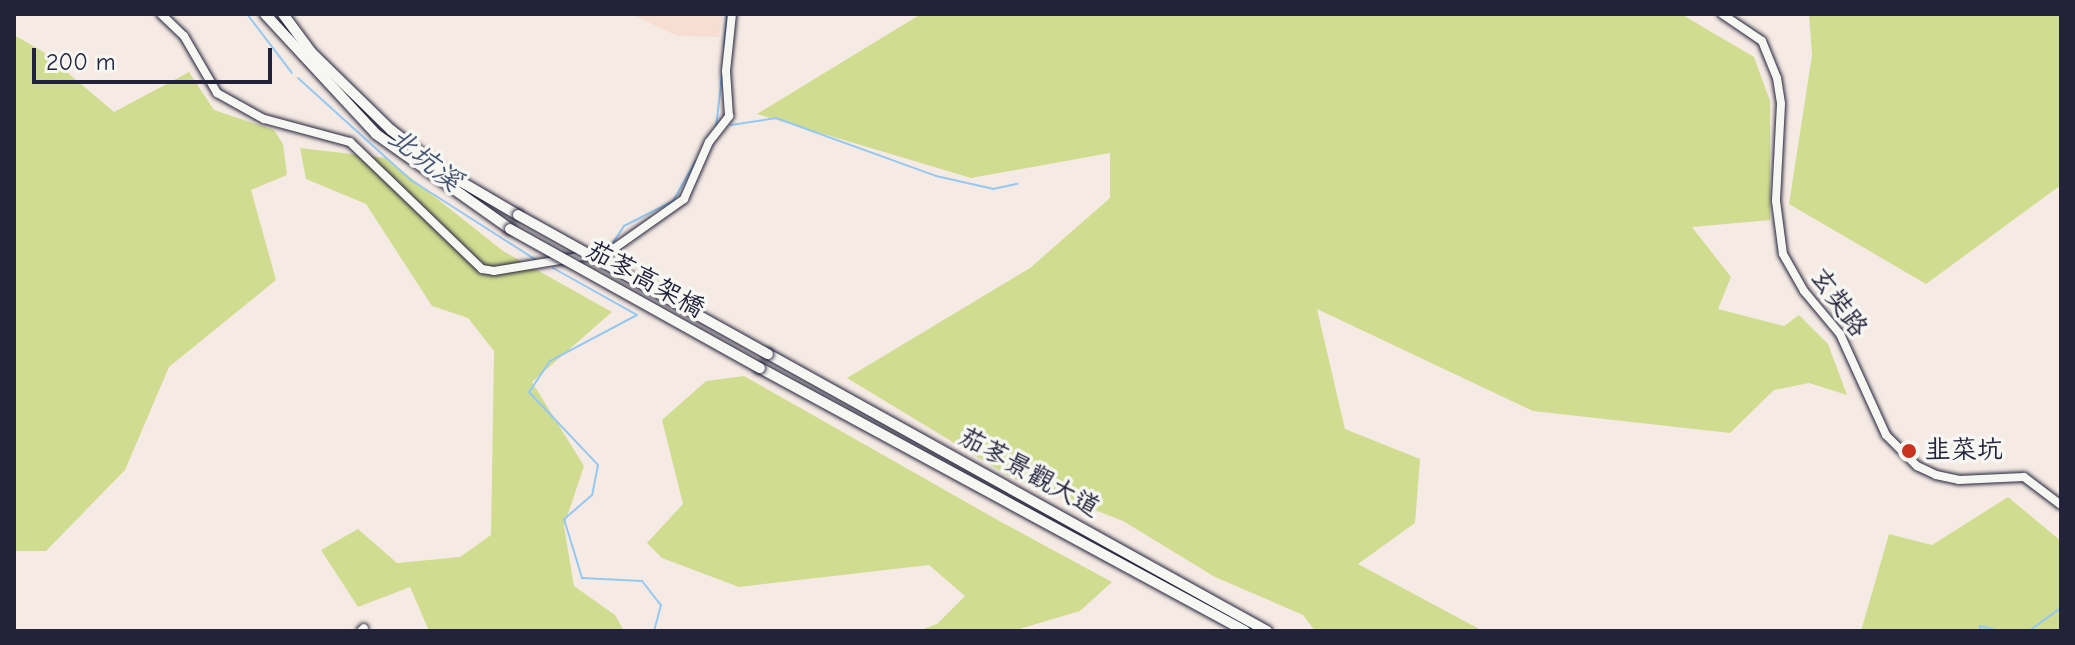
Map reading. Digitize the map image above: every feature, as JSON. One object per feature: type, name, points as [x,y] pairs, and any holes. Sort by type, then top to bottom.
[{"type":"street","points":[[161,14],[184,36],[217,93],[264,119],[350,142],[482,269],[494,271],[609,252],[632,231],[684,199],[709,142],[729,116],[726,71],[732,14]]},
{"type":"street","name":"茄苳高架橋","points":[[265,14],[376,134],[510,229],[760,368]]},
{"type":"street","name":"茄苳高架橋","points":[[283,14],[311,52],[391,130],[448,174],[768,354]]},
{"type":"street","name":"玄奘路","points":[[1722,14],[1762,41],[1777,78],[1781,104],[1776,201],[1783,254],[1804,291],[1840,334],[1886,435],[1917,466],[1936,475],[1959,480],[2024,477],[2061,505]]},
{"type":"street","name":"茄苳景觀大道","points":[[768,354],[1267,631]]},
{"type":"street","name":"茄苳景觀大道","points":[[760,368],[1245,631]]},
{"type":"shaded area","points":[[631,14],[722,14],[719,37],[677,36]]},
{"type":"green space","points":[[921,14],[1681,14],[1754,57],[1770,101],[1770,220],[1692,227],[1731,277],[1718,309],[1784,326],[1799,315],[1828,344],[1847,395],[1809,383],[1774,390],[1730,433],[1533,411],[1317,309],[1345,429],[1420,459],[1415,523],[1358,564],[1483,631],[1315,631],[1303,615],[1215,577],[1123,521],[1012,478],[847,378],[1030,268],[1110,198],[1110,153],[971,178],[757,114]]},
{"type":"green space","points":[[1809,14],[2061,14],[2061,185],[1926,284],[1789,204],[1812,55]]},
{"type":"green space","points":[[14,35],[42,51],[114,112],[189,72],[214,110],[274,130],[283,144],[287,175],[251,190],[276,280],[169,367],[125,470],[46,551],[14,551]]},
{"type":"green space","points":[[300,148],[386,158],[503,251],[612,312],[532,382],[584,466],[564,526],[574,586],[615,615],[624,631],[429,631],[410,587],[358,607],[321,550],[358,529],[397,563],[460,557],[491,535],[494,351],[468,318],[432,306],[366,204],[306,179]]},
{"type":"green space","points":[[744,376],[1112,582],[1080,611],[1013,631],[918,631],[937,624],[965,596],[929,565],[739,587],[662,558],[647,543],[683,504],[662,420],[706,381]]},
{"type":"green space","points":[[2008,497],[2061,541],[2061,631],[1861,631],[1889,534],[1932,545]]},
{"type":"waterway","name":"北坑溪","points":[[247,14],[292,73]]},
{"type":"waterway","points":[[724,49],[727,14]]},
{"type":"waterway","points":[[716,127],[722,75]]},
{"type":"waterway","name":"北坑溪","points":[[298,78],[411,180],[536,260]]},
{"type":"waterway","points":[[731,125],[776,118],[936,176],[993,189],[1017,184]]},
{"type":"waterway","points":[[611,246],[624,226],[673,201],[696,161]]},
{"type":"waterway","name":"北坑溪","points":[[553,268],[637,315],[550,361],[529,392],[598,465],[592,495],[564,519],[582,578],[642,581],[661,605],[654,631]]},
{"type":"waterway","name":"韭菜坑","points":[[2029,631],[2061,608]]},
{"type":"waterway","name":"韭菜坑","points":[[1979,631],[1980,626],[2000,631]]},
{"type":"place","name":"韭菜坑","points":[[1909,451]]}]
